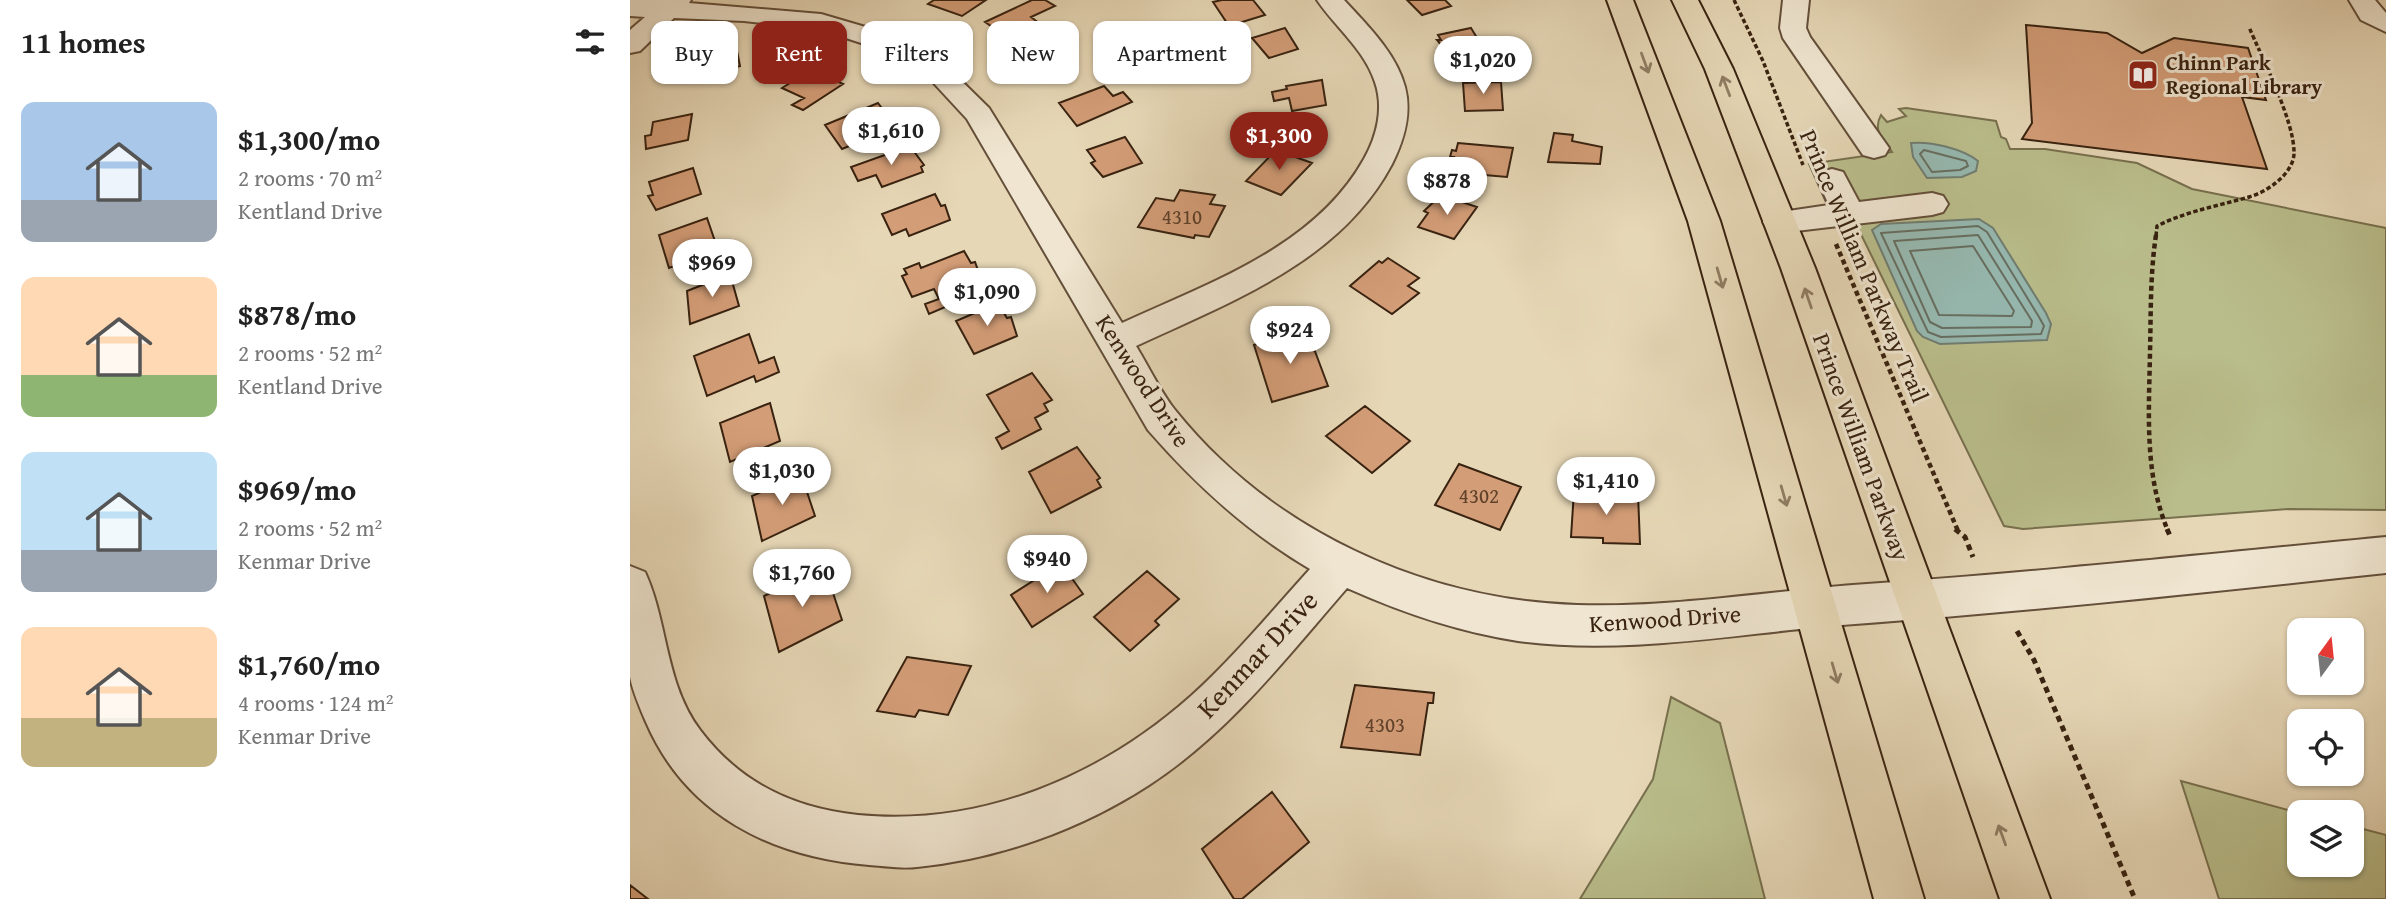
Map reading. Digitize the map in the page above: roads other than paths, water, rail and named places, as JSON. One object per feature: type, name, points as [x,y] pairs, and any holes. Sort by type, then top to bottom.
[{"type":"highway","points":[[1620,0],[1704,221],[1899,899]]},
{"type":"highway","name":"Prince William Parkway","points":[[1685,0],[1719,69],[1779,222],[2025,899]]},
{"type":"street","points":[[1115,341],[1282,261],[1339,216],[1364,186],[1379,162],[1391,133],[1394,110],[1390,84],[1368,43],[1330,0]]},
{"type":"street","points":[[1796,0],[1793,28],[1797,38],[1874,148]]},
{"type":"street","points":[[2362,0],[2370,14],[2386,24]]},
{"type":"street","points":[[630,45],[672,5]]},
{"type":"street","name":"Kenwood Drive","points":[[630,8],[672,5],[823,23],[873,37],[925,62],[949,81],[979,114],[1161,418],[1190,455],[1246,506],[1340,565],[1413,595],[1490,616],[1575,625],[1686,620],[2386,555]]},
{"type":"street","points":[[1832,179],[1837,215]]},
{"type":"street","points":[[1779,222],[1932,204]]},
{"type":"street","name":"Kenmar Drive","points":[[630,585],[664,709],[681,744],[706,775],[739,801],[788,827],[835,838],[913,843],[982,834],[1050,813],[1126,772],[1192,724],[1238,681],[1340,565]]},
{"type":"water","points":[[1911,143],[1937,145],[1964,153],[1978,161],[1976,171],[1962,177],[1927,178],[1913,157]]},
{"type":"water","points":[[1979,219],[1993,228],[2046,313],[2051,324],[2047,340],[1940,344],[1923,337],[1917,331],[1872,230],[1881,224]]},
{"type":"place","name":"Chinn Park Regional Library","points":[[2143,75]]}]
